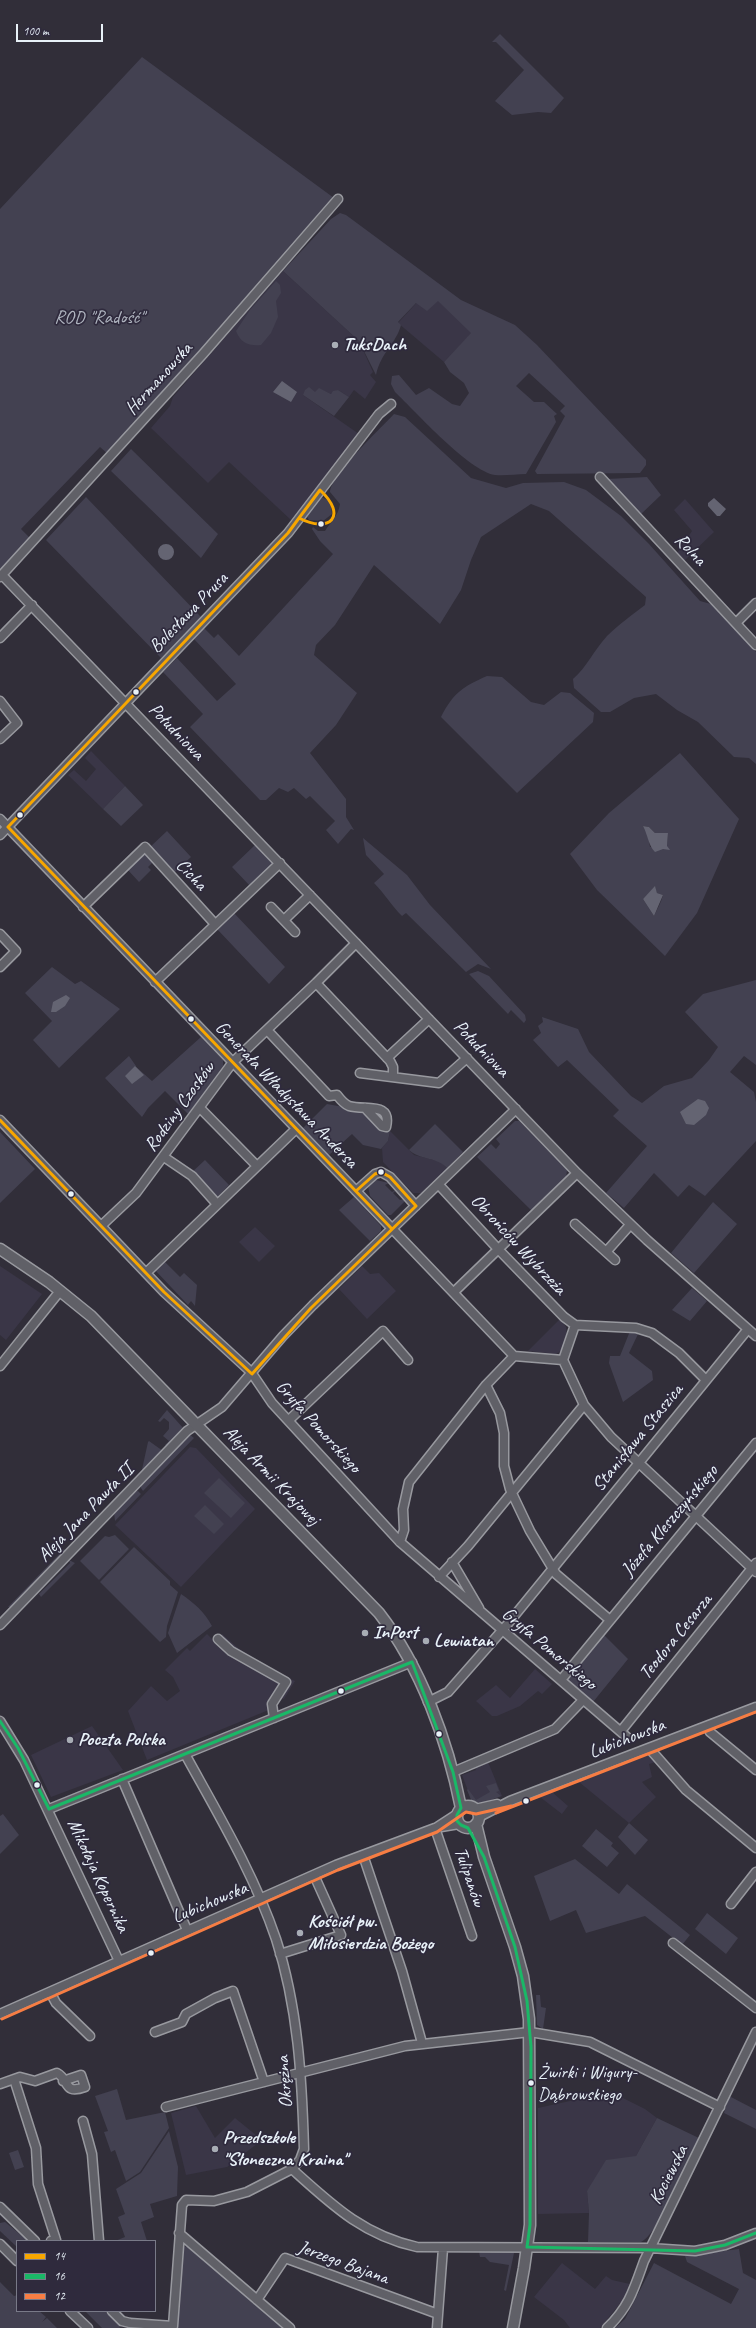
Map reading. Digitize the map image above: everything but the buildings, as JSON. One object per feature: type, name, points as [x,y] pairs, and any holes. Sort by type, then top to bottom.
[{"type":"main road","name":"Aleja Armii Krajowej","points":[[0,1249],[60,1291],[91,1316],[370,1602],[393,1631],[412,1662],[484,1857],[518,1958],[527,2001],[530,2032],[530,2218],[527,2247],[513,2328]]},
{"type":"street","name":"Hermanowska","points":[[1,576],[203,354],[338,199]]},
{"type":"street","name":"Bolesława Prusa","points":[[0,836],[288,533],[379,414],[391,404]]},
{"type":"street","name":"Rolna","points":[[600,477],[756,645]]},
{"type":"street","name":"Południowa","points":[[1,576],[32,605],[126,702],[577,1173],[630,1225],[756,1336]]},
{"type":"street","points":[[736,623],[756,603]]},
{"type":"street","points":[[0,638],[32,605]]},
{"type":"street","points":[[0,701],[17,723],[0,739]]},
{"type":"street","name":"Generała Władysława Andersa","points":[[0,820],[514,1356]]},
{"type":"street","name":"Cicha","points":[[83,907],[145,847],[215,924]]},
{"type":"street","points":[[155,982],[280,863]]},
{"type":"street","points":[[284,920],[310,895]]},
{"type":"street","points":[[271,907],[295,932]]},
{"type":"street","points":[[0,934],[16,951],[0,967]]},
{"type":"street","name":"Rodziny Czosków","points":[[101,1226],[136,1193],[233,1062],[316,984],[356,943]]},
{"type":"street","points":[[316,984],[387,1058],[393,1067],[393,1077]]},
{"type":"street","points":[[387,1058],[429,1019]]},
{"type":"street","points":[[267,1030],[329,1096],[337,1095],[347,1106],[365,1108]]},
{"type":"street","points":[[360,1073],[439,1083],[467,1058]]},
{"type":"street","points":[[200,1108],[257,1166]]},
{"type":"street","name":"Aleja Jana Pawła II","points":[[0,1625],[184,1433],[222,1408],[283,1336],[516,1109]]},
{"type":"street","name":"Gryfa Pomorskiego","points":[[0,1120],[146,1273],[252,1374],[268,1397],[400,1542],[628,1738]]},
{"type":"street","points":[[146,1273],[296,1129]]},
{"type":"street","points":[[164,1157],[192,1176],[217,1204]]},
{"type":"street","points":[[356,1191],[375,1174],[381,1172],[390,1177],[416,1206]]},
{"type":"street","points":[[454,1292],[577,1173]]},
{"type":"street","name":"Obrońców Wybrzeża","points":[[439,1185],[564,1317],[575,1325]]},
{"type":"street","points":[[575,1224],[615,1260]]},
{"type":"street","points":[[606,1252],[630,1225]]},
{"type":"street","points":[[0,1366],[60,1291]]},
{"type":"street","points":[[706,1380],[680,1353],[652,1333],[636,1328],[575,1325],[563,1360],[584,1405],[611,1437],[754,1568]]},
{"type":"street","name":"Stanisława Staszica","points":[[428,1702],[448,1692],[502,1630],[748,1329]]},
{"type":"street","points":[[289,1420],[383,1331],[408,1360]]},
{"type":"street","points":[[400,1542],[404,1530],[403,1509],[409,1482],[486,1386],[514,1356],[563,1360]]},
{"type":"street","points":[[486,1386],[500,1413],[504,1433],[504,1466],[511,1492],[530,1531],[556,1574],[610,1620]]},
{"type":"street","points":[[439,1577],[468,1546],[584,1405]]},
{"type":"street","name":"Józefa Kleszczyńskiego","points":[[561,1680],[756,1443]]},
{"type":"street","points":[[452,1562],[483,1614]]},
{"type":"street","name":"Teodora Cesarza","points":[[621,1732],[754,1568]]},
{"type":"street","points":[[218,1639],[231,1651],[286,1682],[272,1704],[274,1718]]},
{"type":"street","points":[[48,1809],[412,1662]]},
{"type":"street","points":[[454,1774],[555,1729],[583,1700]]},
{"type":"street","name":"Lubichowska","points":[[0,2014],[187,1930],[363,1855],[510,1801],[756,1707]]},
{"type":"street","name":"Mikołaja Kopernika","points":[[0,1721],[18,1748],[119,1961]]},
{"type":"street","points":[[707,1726],[710,1732],[756,1770]]},
{"type":"street","points":[[650,1748],[686,1790],[756,1848]]},
{"type":"street","name":"Okrężna","points":[[185,1754],[239,1854],[259,1899],[280,1954],[296,2024],[301,2073],[304,2148],[300,2160],[292,2169]]},
{"type":"street","points":[[122,1779],[187,1930]]},
{"type":"street","name":"Tulipanów","points":[[435,1828],[472,1936]]},
{"type":"street","points":[[363,1855],[402,1971],[422,2043]]},
{"type":"street","points":[[731,1904],[756,1872]]},
{"type":"street","points":[[280,1954],[341,1935],[314,1875]]},
{"type":"street","points":[[673,1943],[756,2008]]},
{"type":"street","points":[[155,2032],[182,2022],[186,2014],[215,1998],[233,1991],[264,2082]]},
{"type":"street","points":[[50,1992],[56,2003],[90,2036]]},
{"type":"street","points":[[166,2107],[422,2043],[530,2032],[590,2042],[720,2107]]},
{"type":"street","name":"Kociewska","points":[[607,2328],[620,2315],[630,2301],[650,2248],[756,2032]]},
{"type":"street","points":[[0,2084],[24,2077],[35,2081],[57,2073],[63,2081]]},
{"type":"street","points":[[14,2079],[36,2148],[38,2184],[55,2240]]},
{"type":"street","points":[[83,2121],[92,2154],[99,2240]]},
{"type":"street","points":[[113,2312],[122,2321],[130,2323],[173,2326],[182,2205],[186,2200],[214,2201],[226,2199],[247,2192],[292,2169],[357,2224],[371,2232],[396,2242],[417,2247],[650,2248],[695,2251],[712,2249],[756,2233]]},
{"type":"street","points":[[0,2207],[34,2240]]},
{"type":"street","points":[[179,2233],[290,2328]]},
{"type":"street","points":[[0,2244],[16,2260]]},
{"type":"street","points":[[437,2328],[443,2248]]},
{"type":"street","name":"Jerzego Bajana","points":[[257,2300],[285,2258],[438,2314]]},
{"type":"street","points":[[71,2312],[88,2328]]},
{"type":"shaded area","points":[[283,271],[359,341],[373,372],[370,375],[376,382],[365,399],[354,390],[349,397],[338,390],[331,394],[319,389],[316,392],[303,395],[359,434],[291,520],[229,462],[208,483],[151,428],[170,406],[173,397]]},
{"type":"shaded area","points":[[431,287],[489,315],[444,362],[398,323]]},
{"type":"shaded area","points":[[685,499],[714,532],[683,562],[676,555],[692,531],[674,510]]},
{"type":"shaded area","points":[[91,751],[125,786],[103,809],[68,775],[74,770],[86,781],[96,769],[85,758]]},
{"type":"shaded area","points":[[390,1131],[414,1155],[442,1162],[447,1168],[421,1193],[413,1193],[383,1162],[382,1148],[388,1141]]},
{"type":"shaded area","points":[[255,1227],[275,1246],[259,1262],[239,1242]]},
{"type":"shaded area","points":[[0,1266],[42,1294],[6,1340],[0,1335]]},
{"type":"shaded area","points":[[362,1266],[370,1274],[379,1273],[396,1291],[367,1319],[339,1289]]},
{"type":"shaded area","points":[[560,1319],[566,1327],[567,1337],[561,1351],[556,1354],[528,1351]]},
{"type":"shaded area","points":[[190,1447],[196,1448],[255,1509],[181,1587],[115,1525]]},
{"type":"shaded area","points":[[207,1634],[215,1642],[222,1634],[238,1648],[270,1669],[295,1681],[284,1699],[281,1698],[276,1707],[147,1760],[128,1711],[151,1686],[167,1701],[180,1691],[173,1677],[165,1670],[187,1648],[190,1651]]},
{"type":"shaded area","points":[[535,1669],[552,1684],[542,1694],[538,1691],[520,1706],[497,1716],[492,1716],[476,1701],[496,1685],[510,1698]]},
{"type":"shaded area","points":[[92,1726],[123,1770],[51,1797],[31,1755]]},
{"type":"shaded area","points":[[649,1755],[656,1762],[649,1764],[652,1777],[642,1782],[656,1797],[629,1823],[579,1782]]},
{"type":"shaded area","points":[[488,1762],[502,1796],[479,1804],[472,1801],[462,1775],[476,1770],[475,1767]]},
{"type":"shaded area","points":[[552,1792],[568,1806],[562,1814],[540,1797]]},
{"type":"shaded area","points":[[611,2092],[645,2109],[657,2118],[636,2156],[587,2191],[589,2213],[538,2214],[538,2108]]},
{"type":"shaded area","name":"Przedszkole \"Słoneczna Kraina\"","points":[[196,2106],[215,2138],[235,2118],[262,2140],[227,2167],[186,2175],[171,2113]]},
{"type":"shaded area","points":[[562,2263],[595,2289],[606,2276],[612,2280],[630,2284],[623,2300],[600,2328],[570,2328],[564,2320],[534,2297]]},
{"type":"green space","points":[[500,34],[564,98],[551,113],[538,112],[512,115],[495,101],[524,70],[496,42],[492,42]]},
{"type":"green space","name":"ROD \"Radość\"","points":[[142,57],[334,198],[235,310],[238,312],[109,455],[100,447],[21,529],[31,539],[0,574],[0,209]]},
{"type":"green space","points":[[340,213],[346,215],[461,300],[515,325],[537,345],[646,460],[646,465],[640,473],[537,474],[535,471],[565,416],[560,411],[565,406],[529,373],[516,386],[534,402],[544,402],[557,414],[554,416],[556,422],[526,474],[495,475],[484,471],[471,463],[443,440],[395,392],[391,384],[392,376],[399,375],[416,395],[429,388],[452,404],[460,406],[469,393],[464,383],[450,372],[444,362],[471,333],[438,301],[427,311],[416,303],[398,322],[401,325],[399,332],[381,360],[376,375],[359,341],[283,271],[331,219]]},
{"type":"green space","points":[[276,281],[280,285],[281,293],[276,301],[278,317],[271,333],[261,345],[246,343],[240,338],[236,331],[250,310]]},
{"type":"green space","points":[[309,387],[315,392],[319,388],[331,394],[333,391],[338,390],[349,397],[334,416],[303,395],[305,390]]},
{"type":"green space","points":[[394,414],[405,417],[471,478],[506,488],[523,483],[564,482],[586,490],[621,516],[649,544],[700,601],[711,604],[756,652],[756,764],[749,758],[734,757],[698,722],[677,710],[656,694],[634,698],[610,712],[601,712],[574,688],[573,679],[602,641],[645,605],[646,597],[549,511],[531,504],[481,537],[471,560],[461,590],[440,624],[374,565],[335,625],[316,645],[314,655],[357,693],[336,725],[310,753],[346,799],[346,817],[354,830],[351,829],[338,844],[326,830],[335,821],[310,796],[306,799],[294,788],[288,792],[279,788],[266,800],[260,800],[190,727],[203,714],[163,672],[177,658],[217,701],[236,684],[194,639],[204,628],[214,638],[218,634],[239,656],[333,554],[320,541],[312,529],[313,527],[318,531],[325,531],[334,519],[340,504],[330,492],[333,484],[347,463]]},
{"type":"green space","points":[[131,449],[218,534],[201,558],[111,471]]},
{"type":"green space","points":[[647,477],[661,495],[640,515],[607,479]]},
{"type":"green space","points":[[86,497],[201,617],[161,658],[46,540]]},
{"type":"green space","points":[[321,497],[330,501],[332,514],[323,521],[309,520],[306,515]]},
{"type":"green space","points":[[487,676],[502,677],[531,702],[544,705],[561,692],[570,693],[594,713],[593,722],[517,793],[441,717],[450,702],[460,691]]},
{"type":"green space","points":[[680,753],[739,819],[697,913],[665,956],[597,890],[570,854],[609,813]],"holes":[[[643,826],[649,827],[655,833],[668,833],[667,846],[650,847],[648,835]],[[655,887],[657,893],[663,895],[654,916],[643,899]]]},
{"type":"green space","points":[[125,786],[143,805],[121,826],[103,809]]},
{"type":"green space","points":[[167,831],[191,857],[173,874],[149,848]]},
{"type":"green space","points":[[363,838],[407,875],[430,905],[491,969],[478,964],[466,972],[406,913],[402,916],[374,883],[384,874],[366,855]]},
{"type":"green space","points":[[255,845],[273,864],[250,886],[232,867]]},
{"type":"green space","points":[[146,851],[155,860],[148,867],[151,870],[139,882],[127,869]]},
{"type":"green space","points":[[234,913],[285,967],[269,984],[217,929]]},
{"type":"green space","points":[[52,967],[75,984],[81,981],[120,1009],[59,1068],[33,1040],[52,1021],[25,993]]},
{"type":"green space","points":[[478,971],[489,976],[525,1015],[526,1020],[524,1023],[511,1010],[508,1014],[469,974]]},
{"type":"green space","points":[[756,980],[756,1065],[744,1056],[730,1072],[754,1092],[756,1102],[756,1141],[705,1196],[689,1185],[678,1197],[654,1173],[624,1208],[606,1193],[647,1146],[613,1116],[619,1110],[567,1060],[558,1067],[533,1040],[541,1033],[538,1026],[543,1022],[542,1017],[578,1029],[589,1052],[631,1096],[642,1103],[664,1086],[692,1078],[709,1060],[718,1047],[685,1012],[703,994]]},
{"type":"green space","points":[[201,1037],[223,1060],[223,1066],[188,1114],[165,1091],[148,1108],[142,1117],[105,1078],[129,1056],[135,1066],[152,1081]]},
{"type":"green space","points":[[327,1104],[360,1110],[379,1130],[390,1131],[388,1141],[381,1149],[363,1145],[352,1134],[329,1155],[303,1128]]},
{"type":"green space","points":[[515,1121],[519,1121],[567,1170],[566,1178],[532,1211],[477,1157],[491,1144],[496,1149],[500,1144],[496,1139]]},
{"type":"green space","points":[[435,1124],[463,1152],[447,1168],[443,1164],[413,1153],[409,1150]]},
{"type":"green space","points":[[0,1132],[35,1169],[0,1203]]},
{"type":"green space","points":[[205,1160],[229,1185],[215,1199],[190,1174]]},
{"type":"green space","points":[[376,1180],[389,1183],[385,1185],[392,1192],[396,1190],[393,1193],[400,1200],[406,1200],[391,1215],[388,1215],[370,1196],[368,1186]]},
{"type":"green space","points":[[354,1197],[381,1226],[381,1231],[370,1241],[339,1210]]},
{"type":"green space","points":[[713,1202],[737,1224],[694,1273],[671,1253]]},
{"type":"green space","points":[[163,1260],[180,1277],[184,1273],[197,1285],[195,1306],[191,1301],[188,1305],[154,1269]]},
{"type":"green space","points":[[692,1288],[707,1301],[690,1321],[672,1310]]},
{"type":"green space","points":[[630,1331],[639,1332],[629,1353],[652,1371],[653,1380],[623,1402],[609,1363],[610,1356],[620,1356]]},
{"type":"green space","points":[[167,1410],[184,1429],[167,1445],[165,1445],[169,1441],[163,1436],[169,1429],[169,1422],[164,1418],[160,1422],[158,1421]]},
{"type":"green space","points":[[189,1434],[194,1438],[143,1491],[141,1488],[141,1483]]},
{"type":"green space","points":[[149,1441],[163,1451],[141,1474],[148,1442]]},
{"type":"green space","points":[[219,1478],[245,1503],[231,1518],[204,1493]]},
{"type":"green space","points":[[138,1491],[141,1494],[115,1521],[114,1512],[133,1492]]},
{"type":"green space","points":[[205,1505],[224,1524],[214,1534],[194,1516]]},
{"type":"green space","points":[[115,1535],[129,1549],[99,1580],[80,1561],[105,1536],[109,1537]]},
{"type":"green space","points":[[134,1547],[170,1581],[170,1585],[178,1592],[167,1626],[166,1637],[160,1642],[100,1582]]},
{"type":"green space","points":[[64,1549],[67,1552],[13,1607],[8,1607]]},
{"type":"green space","points":[[69,1560],[75,1563],[41,1597],[39,1594],[70,1563]]},
{"type":"green space","points":[[181,1594],[206,1616],[212,1626],[177,1653],[168,1633]]},
{"type":"green space","points":[[603,1634],[628,1659],[593,1702],[567,1680]]},
{"type":"green space","points":[[496,1783],[499,1791],[496,1792],[501,1796],[478,1805],[472,1802],[467,1790],[468,1789],[476,1800],[490,1792],[486,1786]]},
{"type":"green space","points":[[3,1814],[19,1835],[0,1854],[0,1816]]},
{"type":"green space","points":[[629,1823],[648,1840],[635,1855],[618,1837]]},
{"type":"green space","points":[[596,1829],[613,1843],[611,1846],[619,1853],[607,1867],[582,1846]]},
{"type":"green space","points":[[575,1859],[619,1894],[627,1884],[690,1935],[682,1945],[645,1916],[586,1933],[576,1910],[550,1921],[534,1876]]},
{"type":"green space","points":[[707,1913],[738,1938],[726,1954],[695,1929]]},
{"type":"green space","points":[[536,1995],[540,1995],[541,2007],[546,2008],[543,2029],[537,2025]]},
{"type":"green space","points":[[117,2089],[126,2120],[165,2112],[169,2128],[140,2172],[126,2181],[115,2150],[111,2152],[104,2132],[108,2131],[95,2096]]},
{"type":"green space","points":[[729,2096],[756,2110],[756,2129],[724,2113]]},
{"type":"green space","points":[[657,2118],[701,2139],[664,2212],[648,2237],[641,2242],[588,2242],[589,2213],[587,2191],[606,2160],[636,2156]]},
{"type":"green space","points":[[169,2131],[178,2167],[177,2196],[150,2204],[154,2217],[141,2222],[147,2240],[118,2240],[125,2237],[118,2217],[125,2214],[116,2189],[141,2173]]},
{"type":"green space","points":[[18,2150],[24,2167],[15,2170],[9,2153]]},
{"type":"green space","points":[[5,2222],[26,2240],[16,2240],[16,2246],[0,2231],[0,2223]]},
{"type":"green space","points":[[183,2246],[188,2247],[283,2328],[178,2328],[181,2248]]},
{"type":"green space","points":[[739,2249],[743,2273],[756,2280],[756,2328],[615,2328],[625,2319],[654,2263],[731,2304],[739,2289],[687,2262],[685,2256]]},
{"type":"green space","points":[[512,2251],[514,2253],[506,2291],[504,2290],[509,2265],[490,2262],[485,2257],[480,2257],[479,2252]]},
{"type":"green space","points":[[0,2282],[14,2296],[16,2295],[16,2312],[40,2312],[46,2317],[42,2322],[47,2318],[57,2328],[0,2328]]},
{"type":"green space","points":[[86,2312],[108,2312],[122,2326],[119,2328],[102,2328]]},
{"type":"water","points":[[282,381],[297,392],[291,402],[273,392]]},
{"type":"water","points":[[714,498],[726,509],[720,516],[717,516],[708,506],[708,503]]},
{"type":"water","points":[[166,544],[172,546],[174,552],[172,558],[166,560],[160,558],[158,552],[160,546]]},
{"type":"water","points":[[643,826],[649,827],[655,833],[668,833],[667,846],[670,850],[663,849],[655,852]]},
{"type":"water","points":[[655,886],[657,893],[663,895],[654,916],[643,899]]},
{"type":"water","points":[[66,995],[70,998],[65,1006],[56,1012],[51,1012],[53,1002]]},
{"type":"water","points":[[135,1066],[144,1075],[132,1084],[125,1076]]},
{"type":"water","points":[[698,1099],[705,1101],[709,1108],[706,1115],[694,1125],[686,1124],[680,1112]]},
{"type":"transit line","name":"14","points":[[320,490],[328,499],[333,508],[334,515],[332,520],[327,523],[319,524],[299,518],[320,490]]},
{"type":"transit line","name":"14","points":[[8,827],[288,533],[299,518]]},
{"type":"transit line","name":"14","points":[[8,827],[392,1229]]},
{"type":"transit line","name":"14","points":[[0,1120],[164,1292],[252,1374]]},
{"type":"transit line","name":"14","points":[[356,1191],[375,1174],[381,1172],[390,1177],[416,1206]]},
{"type":"transit line","name":"14","points":[[252,1374],[311,1308],[416,1206]]},
{"type":"transit line","name":"16","points":[[412,1662],[453,1772],[461,1808],[457,1815],[457,1821],[461,1825],[468,1828],[484,1857],[515,1947],[527,2001],[531,2047],[530,2225],[527,2247]]},
{"type":"transit line","name":"16","points":[[49,1809],[412,1662]]},
{"type":"transit line","name":"12","points":[[496,1813],[756,1712]]},
{"type":"transit line","name":"16","points":[[0,1721],[18,1748],[49,1809]]},
{"type":"transit line","name":"12","points":[[2,2019],[338,1870],[437,1832],[466,1812],[476,1814],[511,1806]]},
{"type":"transit line","name":"16","points":[[527,2247],[695,2251],[725,2245],[756,2233]]},
{"type":"place","name":"TuksDach","points":[[335,345]]},
{"type":"place","name":"InPost","points":[[365,1633]]},
{"type":"place","name":"Lewiatan","points":[[426,1641]]},
{"type":"place","name":"Poczta Polska","points":[[70,1740]]},
{"type":"place","name":"Kościół pw. Miłosierdzia Bożego","points":[[300,1933]]},
{"type":"place","name":"Żwirki i Wigury- Dąbrowskiego","points":[[531,2083]]},
{"type":"place","name":"Przedszkole \"Słoneczna Kraina\"","points":[[215,2149]]}]
